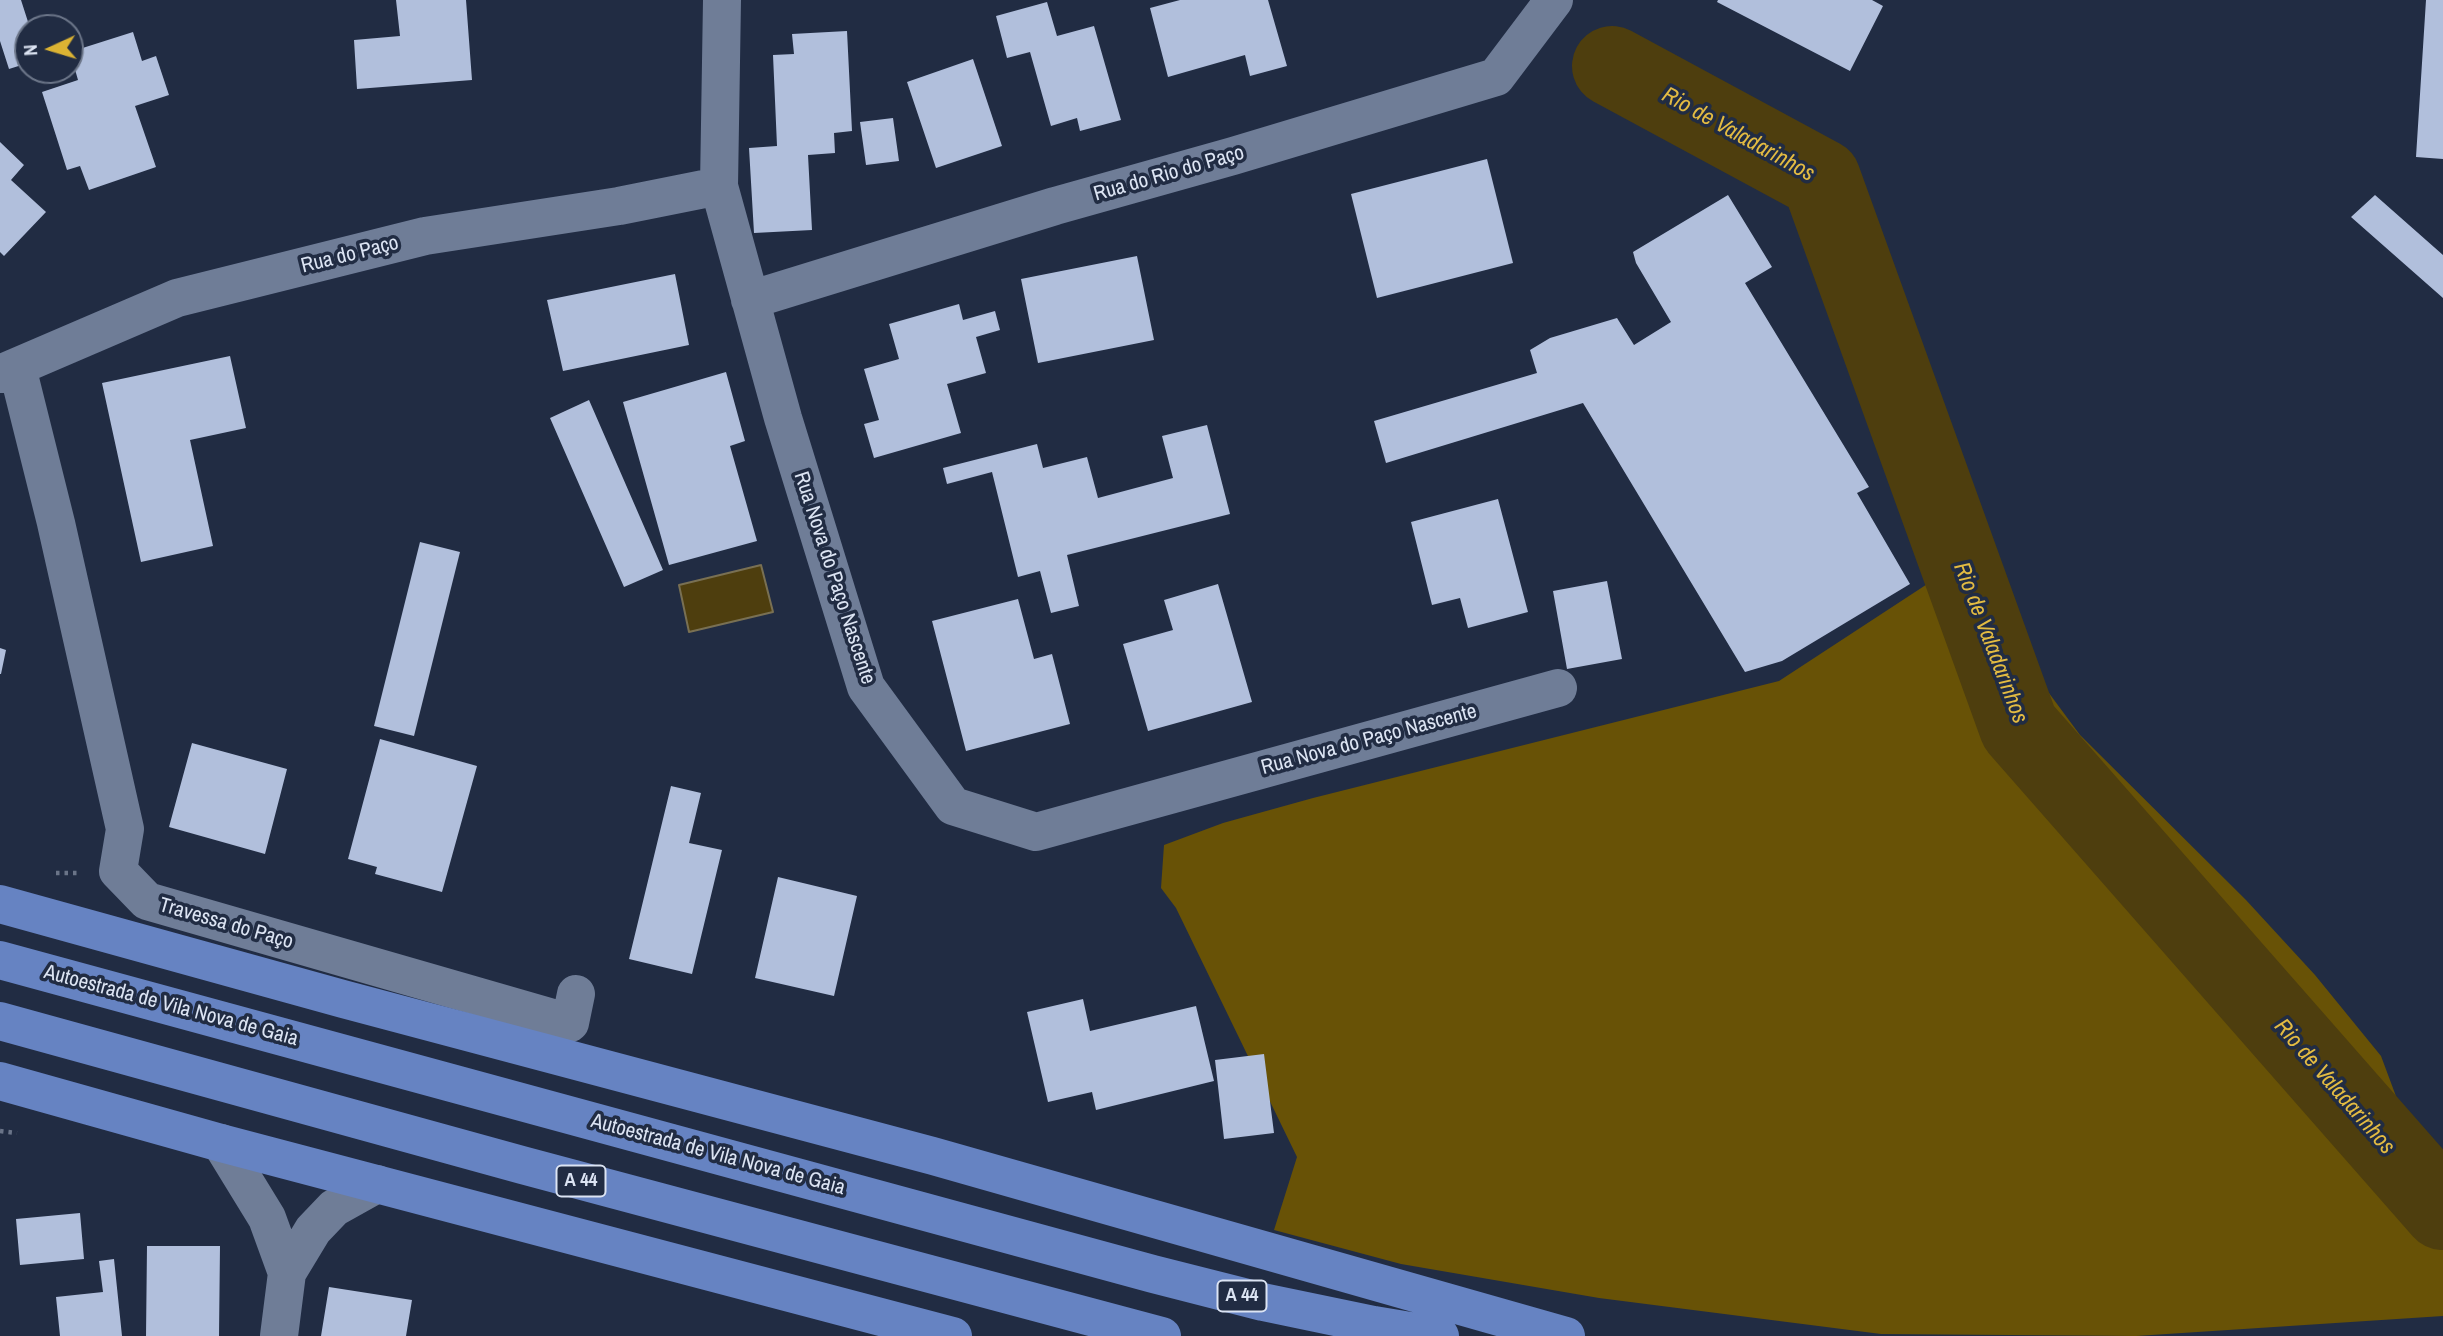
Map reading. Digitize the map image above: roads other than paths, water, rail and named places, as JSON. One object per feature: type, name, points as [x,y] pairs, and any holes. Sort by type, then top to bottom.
[{"type":"highway","points":[[0,904],[343,999],[933,1156],[1566,1336]]},
{"type":"highway","name":"Autoestrada de Vila Nova de Gaia","points":[[0,960],[1153,1274],[1263,1302],[1440,1336]]},
{"type":"highway","name":"A 44","points":[[0,1021],[548,1172],[1162,1336]]},
{"type":"highway","points":[[0,1081],[221,1143],[953,1336]]},
{"type":"street","name":"Rua Nova do Paço Nascente","points":[[722,0],[719,186],[783,418],[866,687],[953,806],[1036,832],[1558,688]]},
{"type":"street","name":"Rua do Rio do Paço","points":[[750,300],[1055,206],[1496,77],[1554,0]]},
{"type":"street","name":"Rua do Paço","points":[[6,364],[177,298],[425,236],[619,206],[719,186]]},
{"type":"street","name":"Travessa do Paço","points":[[6,364],[56,523],[125,829],[118,871],[147,901],[570,1023],[576,994]]},
{"type":"street","points":[[221,1143],[267,1218],[287,1273]]},
{"type":"street","points":[[279,1336],[287,1273],[313,1230],[334,1208],[377,1184]]},
{"type":"waterway","name":"Rio de Valadarinhos","points":[[1612,66],[1821,179],[2019,727],[2443,1210]]}]
